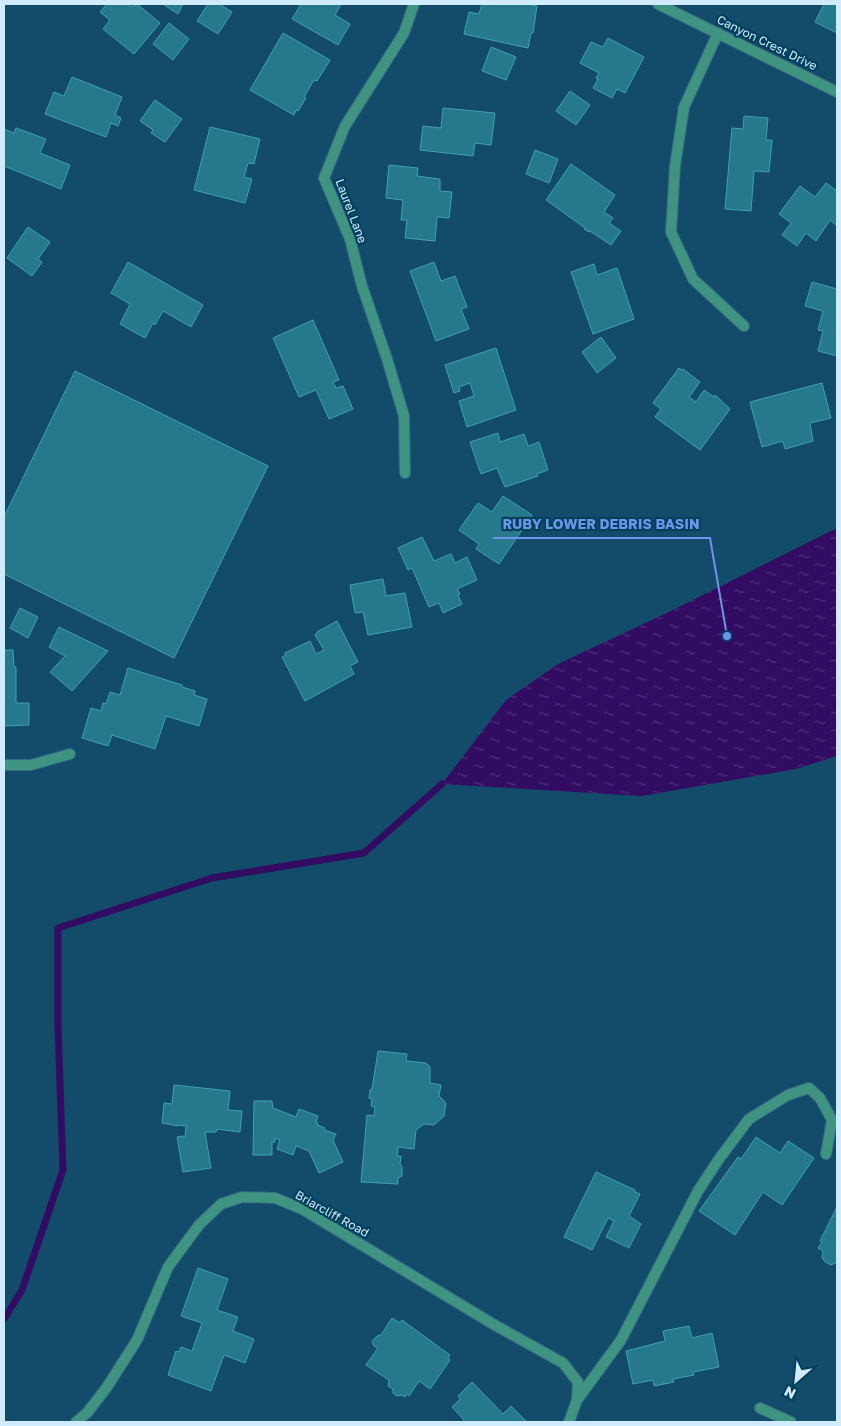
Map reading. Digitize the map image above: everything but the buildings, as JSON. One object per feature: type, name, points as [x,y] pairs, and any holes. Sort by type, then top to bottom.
[{"type":"street","name":"Laurel Lane","points":[[405,473],[404,416],[362,286],[350,239],[324,178],[345,126],[404,33],[414,4]]},
{"type":"street","name":"Canyon Crest Drive","points":[[658,4],[837,92]]},
{"type":"street","points":[[718,33],[684,108],[675,166],[671,232],[693,279],[744,326]]},
{"type":"street","points":[[4,765],[31,765],[70,754]]},
{"type":"street","name":"Briarcliff Road","points":[[577,1400],[621,1340],[698,1191],[749,1119],[788,1095],[809,1088],[820,1098],[832,1120],[826,1154]]},
{"type":"street","name":"Briarcliff Road","points":[[76,1422],[88,1413],[119,1370],[137,1340],[168,1266],[194,1232],[221,1204],[242,1197],[275,1198],[302,1210],[493,1324],[563,1363],[578,1382],[577,1400],[570,1422]]},
{"type":"street","points":[[760,1408],[791,1422]]},
{"type":"water","points":[[837,528],[837,756],[796,769],[642,796],[442,784],[506,700],[558,664],[675,609]]},
{"type":"waterway","points":[[4,1319],[22,1290],[63,1170],[58,1026],[58,928],[212,878],[364,853],[442,784]]},
{"type":"place","name":"RUBY LOWER DEBRIS BASIN","points":[[727,636]]}]
